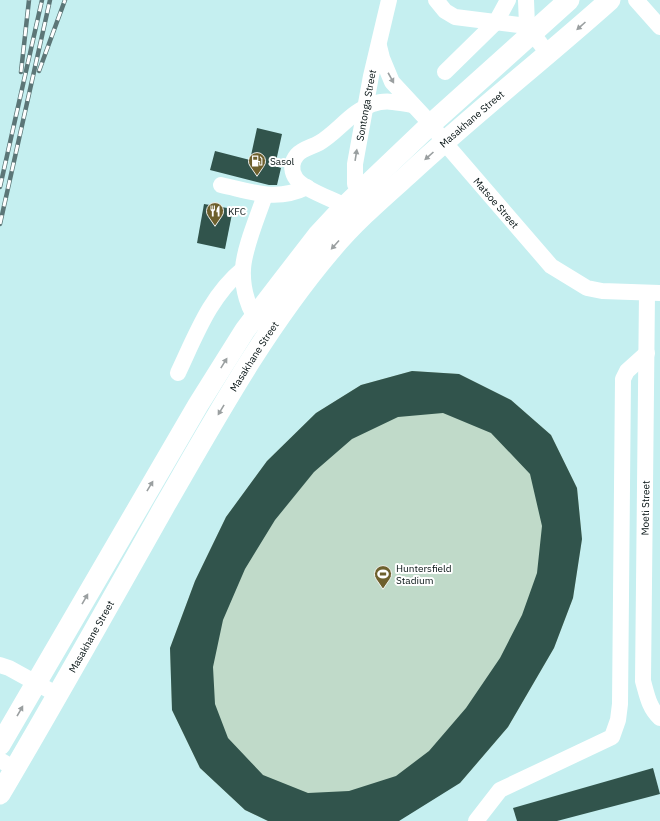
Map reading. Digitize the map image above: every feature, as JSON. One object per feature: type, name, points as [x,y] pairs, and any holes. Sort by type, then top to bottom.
[{"type":"main road","name":"Masakhane Street","points":[[0,745],[198,405],[262,324],[331,250],[367,199],[431,124],[529,29],[569,0]]},
{"type":"main road","name":"Masakhane Street","points":[[0,794],[7,765],[58,695],[189,463],[262,324],[318,235],[345,206],[367,199],[444,142],[549,55],[610,0]]},
{"type":"street","name":"Sontonga Street","points":[[367,199],[356,184],[355,164],[371,76],[389,0]]},
{"type":"street","points":[[436,0],[445,11],[455,17],[496,22],[529,29]]},
{"type":"street","points":[[445,72],[496,22],[508,0]]},
{"type":"street","points":[[526,0],[529,29],[549,55]]},
{"type":"street","points":[[636,0],[660,27]]},
{"type":"street","name":"Matsoe Street","points":[[379,46],[382,58],[392,82],[431,124],[444,142],[551,266],[587,288],[654,293]]},
{"type":"street","points":[[345,206],[296,180],[292,165],[298,153],[323,141],[366,106],[388,101],[413,105]]},
{"type":"street","points":[[221,185],[265,195],[278,196],[290,194],[307,187]]},
{"type":"street","points":[[262,324],[248,300],[243,269],[265,195]]},
{"type":"street","points":[[178,373],[212,303],[231,279],[243,269]]},
{"type":"street","name":"Moeti Street","points":[[654,293],[647,353],[643,681],[648,699],[655,713],[660,718]]},
{"type":"street","points":[[476,821],[500,790],[612,737],[618,720],[620,704],[622,379],[627,371],[647,353]]},
{"type":"street","points":[[0,665],[58,695]]},
{"type":"green space","name":"Huntersfield Stadium","points":[[412,371],[459,374],[511,400],[551,435],[577,488],[582,539],[573,598],[554,648],[508,727],[460,783],[268,821],[245,810],[200,768],[172,710],[170,648],[195,581],[226,517],[267,461],[316,413],[361,385]]},
{"type":"building","points":[[257,128],[282,134],[275,166],[281,168],[277,185],[269,185],[210,170],[215,151],[250,160]]},
{"type":"building","name":"KFC","points":[[204,204],[233,209],[225,249],[197,243]]},
{"type":"building","points":[[412,371],[459,374],[511,400],[551,435],[577,488],[582,539],[573,598],[554,648],[508,727],[460,783],[399,821],[268,821],[245,810],[200,768],[172,710],[170,648],[195,581],[226,517],[267,461],[316,413],[361,385]],"holes":[[[443,413],[491,433],[530,474],[542,526],[537,573],[522,615],[500,658],[466,708],[429,751],[396,776],[349,791],[308,793],[263,775],[228,738],[215,704],[213,667],[223,620],[245,569],[275,520],[314,472],[352,439],[398,417]]]},
{"type":"building","points":[[653,768],[660,794],[557,821],[517,821],[513,808]]},
{"type":"railway","points":[[21,72],[29,0]]},
{"type":"railway","points":[[0,187],[42,0]]},
{"type":"railway","points":[[0,224],[50,0]]},
{"type":"railway","points":[[39,71],[65,0]]},
{"type":"place","name":"Sasol","points":[[257,176]]},
{"type":"place","name":"KFC","points":[[215,226]]},
{"type":"place","name":"Huntersfield Stadium","points":[[383,589]]}]
